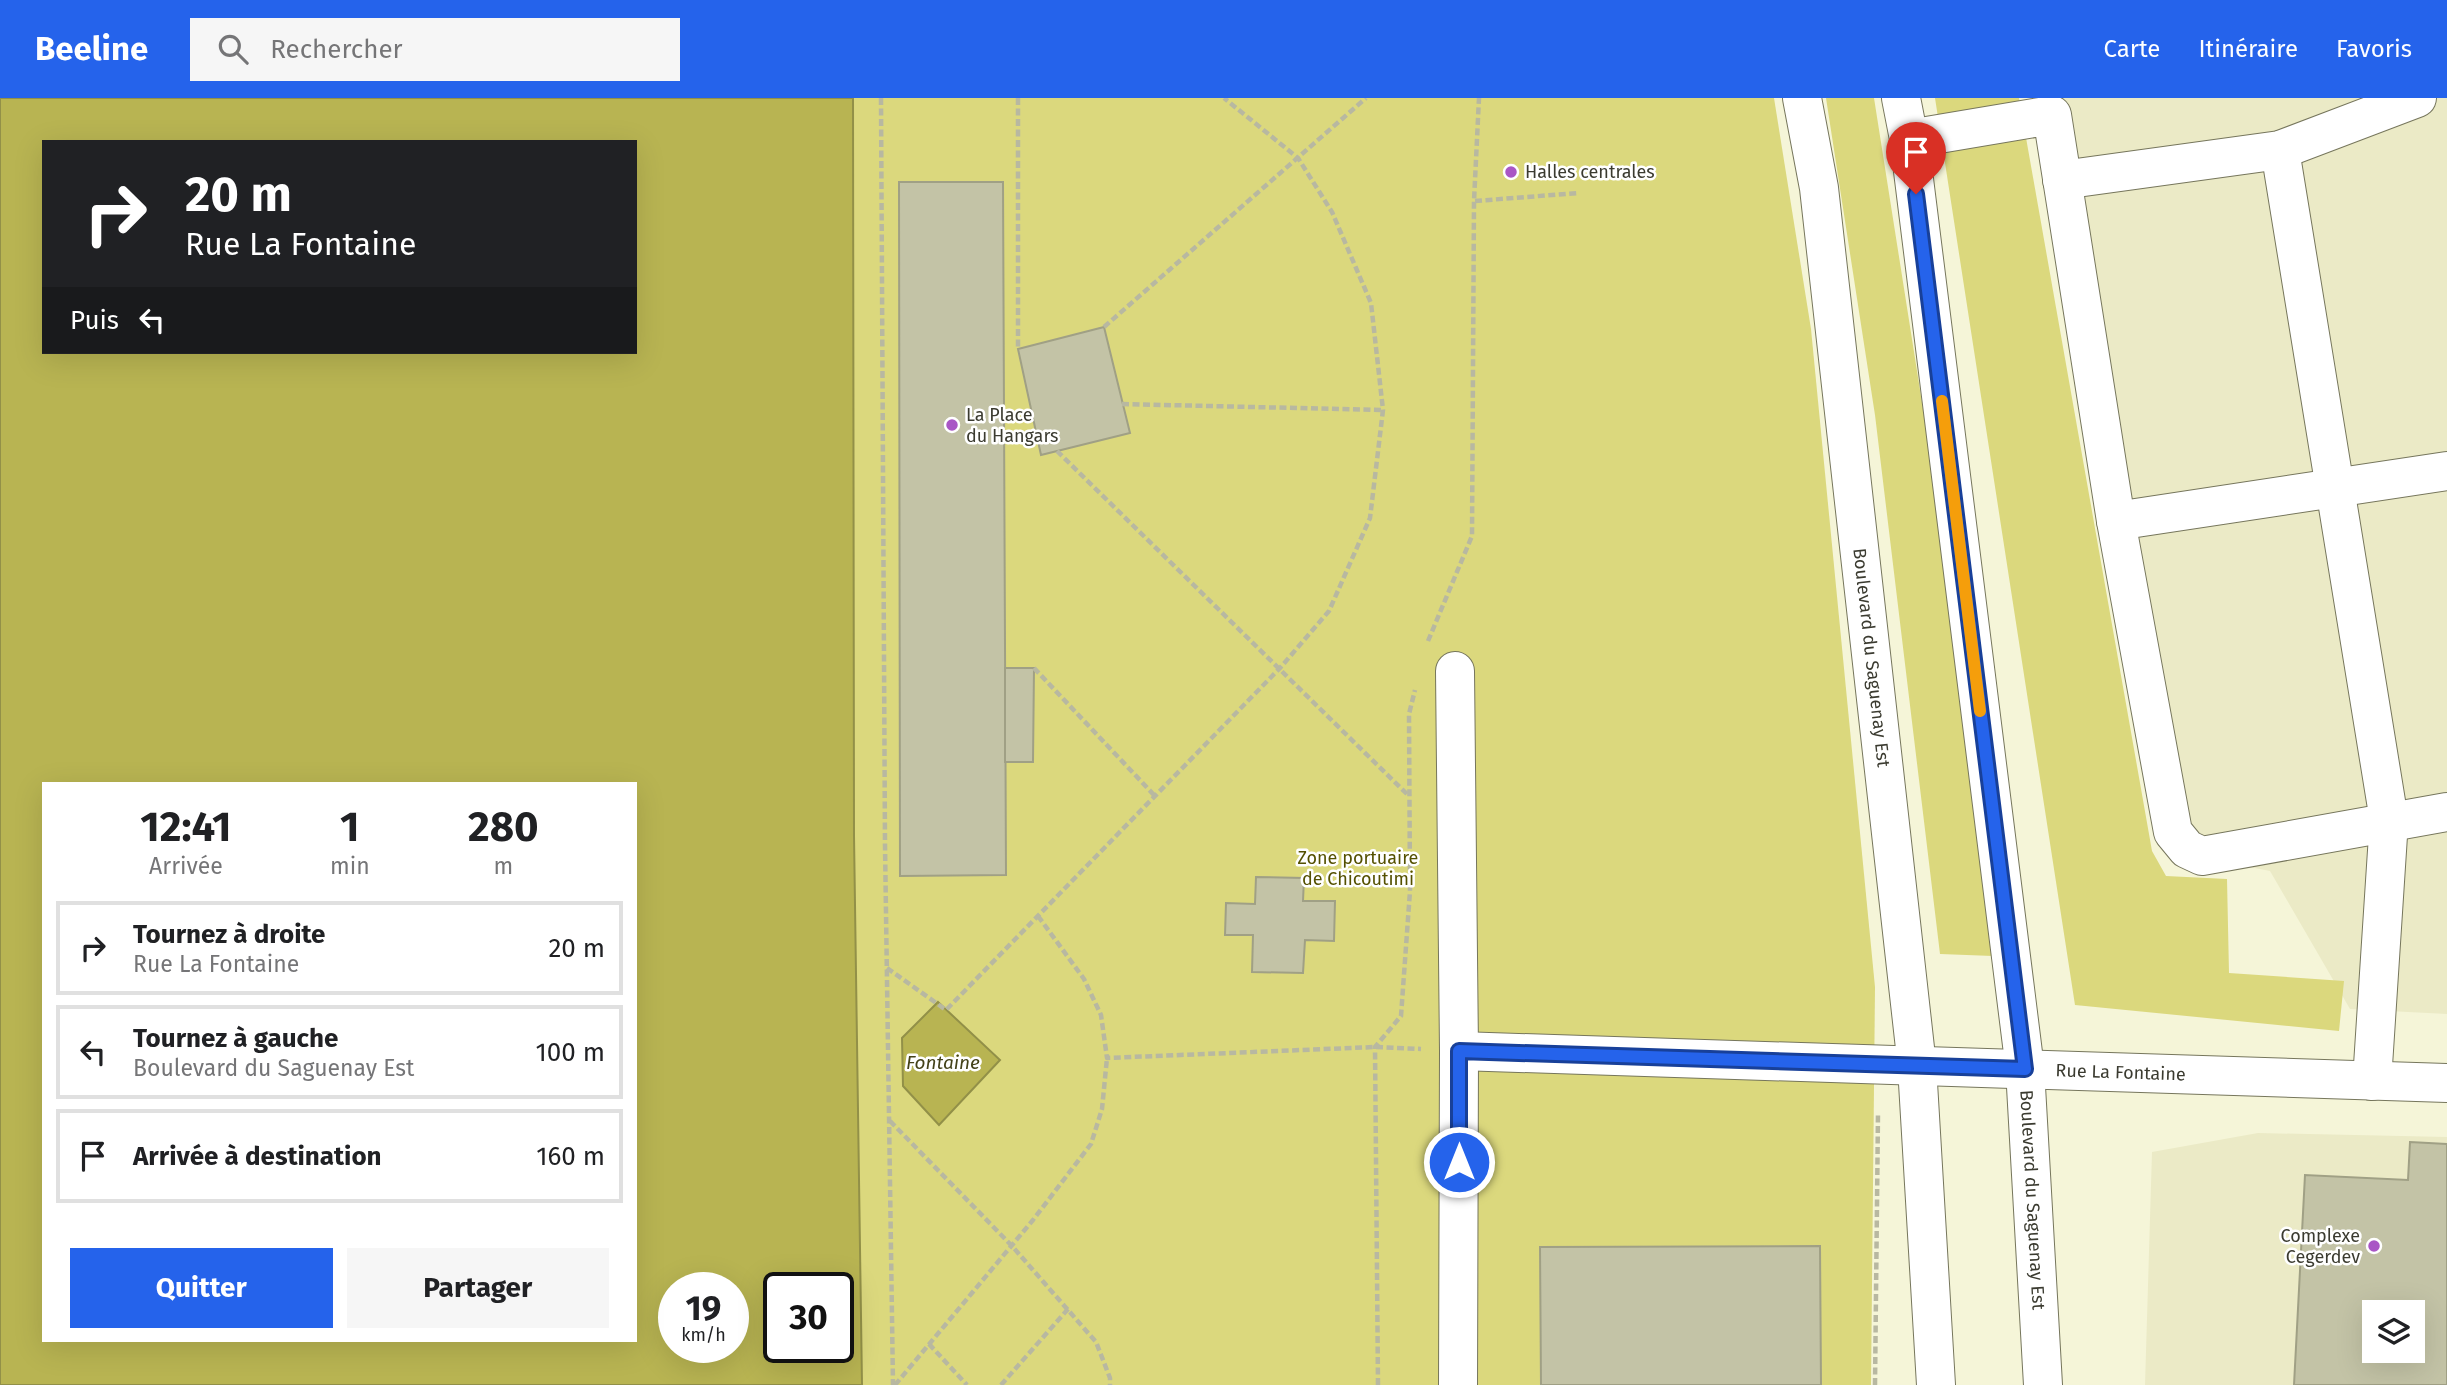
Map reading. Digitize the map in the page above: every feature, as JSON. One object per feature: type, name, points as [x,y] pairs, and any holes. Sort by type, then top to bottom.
[{"type":"main road","name":"Boulevard du Saguenay Est","points":[[1802,98],[1819,188],[1917,1066],[1936,1385]]},
{"type":"main road","name":"Boulevard du Saguenay Est","points":[[1901,98],[1909,139],[2025,1069],[2043,1385]]},
{"type":"main road","points":[[2062,180],[2280,150],[2417,98]]},
{"type":"main road","points":[[1909,139],[2052,115],[2116,521],[2173,832],[2187,849],[2202,856],[2389,820],[2447,812]]},
{"type":"main road","points":[[2280,150],[2389,820],[2372,1081]]},
{"type":"main road","points":[[2116,521],[2447,471]]},
{"type":"main road","points":[[1455,671],[1459,1051],[1458,1385]]},
{"type":"main road","name":"Rue La Fontaine","points":[[1459,1051],[2447,1083]]},
{"type":"path","points":[[881,98],[887,968],[894,1385]]},
{"type":"path","points":[[1018,98],[1018,349]]},
{"type":"path","points":[[887,968],[946,1010],[1280,668],[1329,611],[1370,518],[1383,410],[1371,303],[1332,212],[1298,158],[1224,98]]},
{"type":"path","points":[[1104,327],[1366,98]]},
{"type":"path","points":[[1474,201],[1578,192]]},
{"type":"path","points":[[1122,404],[1383,410]]},
{"type":"path","points":[[1057,451],[1409,796]]},
{"type":"path","points":[[1034,668],[1155,796]]},
{"type":"path","points":[[894,1385],[1048,1202],[1091,1144],[1102,1110],[1107,1058],[1101,1015],[1084,979],[1038,916]]},
{"type":"path","points":[[1107,1058],[1375,1047]]},
{"type":"path","points":[[890,1121],[1012,1246],[1096,1342],[1110,1378],[1110,1385]]},
{"type":"path","points":[[1001,1385],[1068,1309]]},
{"type":"path","points":[[929,1344],[967,1385]]},
{"type":"shaded area","points":[[2043,98],[2447,98],[2447,1014],[2350,1009],[2270,871],[2169,851]]},
{"type":"shaded area","points":[[2258,1133],[2447,1137],[2447,1385],[2145,1385],[2152,1152]]},
{"type":"green space","name":"Zone portuaire de Chicoutimi","points":[[853,98],[1774,98],[1811,329],[1875,987],[1871,1385],[862,1385],[854,836]]},
{"type":"green space","points":[[1826,98],[1874,98],[1943,536],[1993,956],[1940,954],[1875,415]]},
{"type":"green space","points":[[1935,98],[2019,98],[2152,851],[2166,876],[2227,879],[2229,973],[2344,981],[2339,1031],[2075,1005]]},
{"type":"water","points":[[0,98],[853,98],[854,836],[862,1385],[0,1385]]},
{"type":"water","name":"Fontaine","points":[[938,1002],[1000,1060],[939,1125],[903,1086],[902,1038]]},
{"type":"building","name":"La Place du Hangars","points":[[899,182],[1003,182],[1006,875],[900,876]]},
{"type":"building","points":[[1104,327],[1130,433],[1041,455],[1018,349]]},
{"type":"building","points":[[1005,668],[1034,668],[1033,762],[1005,762]]},
{"type":"building","points":[[1256,877],[1304,878],[1303,901],[1335,901],[1334,941],[1305,940],[1303,973],[1252,972],[1253,935],[1225,935],[1226,903],[1255,904]]},
{"type":"building","name":"Complexe Cegerdev","points":[[2410,1142],[2447,1144],[2447,1385],[2294,1385],[2305,1175],[2408,1180]]},
{"type":"building","points":[[1820,1246],[1821,1385],[1541,1385],[1540,1247]]},
{"type":"slow traffic","points":[[1942,401],[1980,711]]},
{"type":"place","name":"Halles centrales","points":[[1511,172]]},
{"type":"place","name":"La Place du Hangars","points":[[952,425]]},
{"type":"place","name":"Complexe Cegerdev","points":[[2374,1246]]},
{"type":"route","points":[[1459,1162],[1459,1051],[2025,1069],[1916,194]]}]
